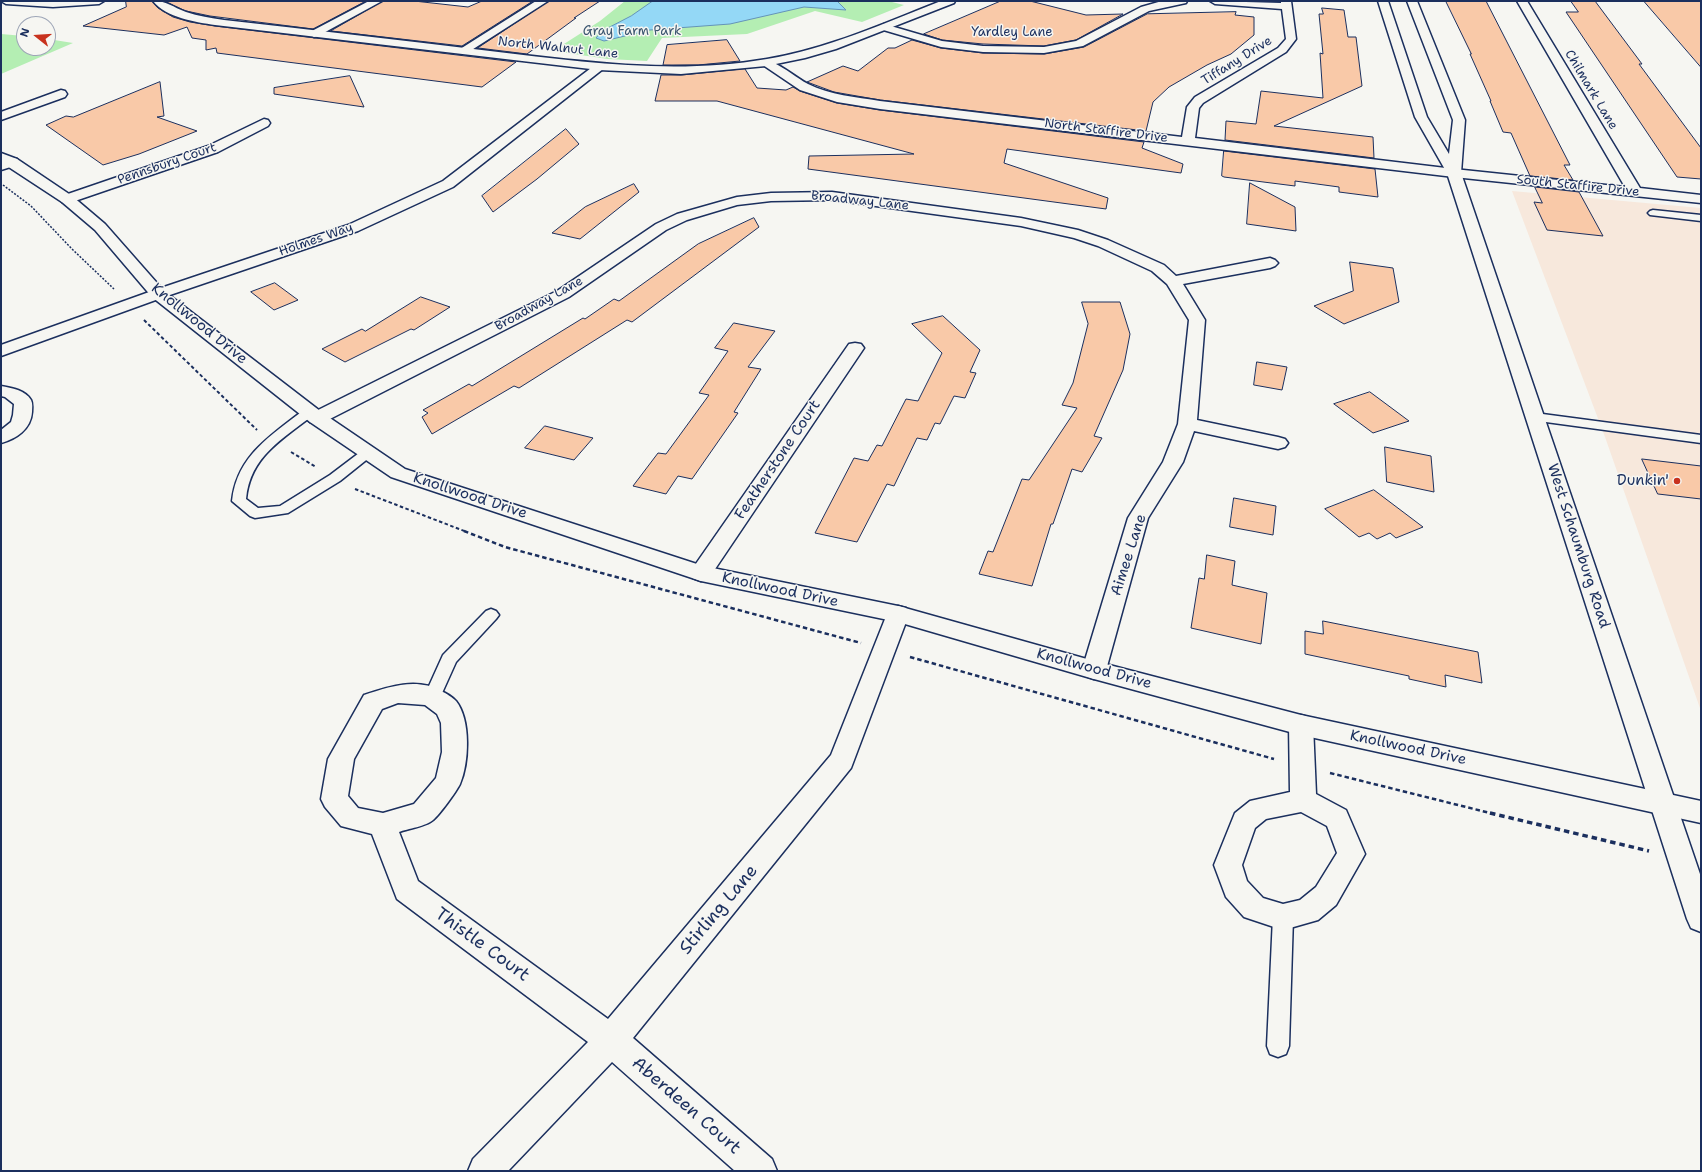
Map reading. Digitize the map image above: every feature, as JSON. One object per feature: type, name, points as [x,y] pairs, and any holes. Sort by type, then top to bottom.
[{"type":"street","points":[[6,1],[30,4],[56,4],[99,1]]},
{"type":"street","name":"North Walnut Lane","points":[[158,1],[179,13],[201,19],[314,34],[599,67],[681,71],[766,63],[801,56],[832,47],[950,1]]},
{"type":"street","points":[[314,34],[377,1]]},
{"type":"street","points":[[463,51],[543,1]]},
{"type":"street","name":"Yardley Lane","points":[[884,27],[941,44],[983,49],[1044,50],[1079,44],[1145,9],[1162,4],[1182,1]]},
{"type":"street","points":[[1215,1],[1286,4]]},
{"type":"street","name":"West Schaumburg Road","points":[[1383,1],[1421,117],[1454,172],[1701,919]]},
{"type":"street","name":"West Schaumburg Road","points":[[1412,1],[1459,120],[1454,172]]},
{"type":"street","name":"Chilmark Lane","points":[[1522,1],[1636,193]]},
{"type":"street","name":"Tiffany Drive","points":[[1188,141],[1193,107],[1199,100],[1282,50],[1288,44],[1291,39],[1286,4]]},
{"type":"street","name":"North Staffire Drive","points":[[766,63],[804,87],[836,98],[880,105],[1454,172]]},
{"type":"street","name":"Holmes Way","points":[[1,351],[158,294],[353,228],[448,184],[599,67]]},
{"type":"street","points":[[1,116],[61,94]]},
{"type":"street","name":"Pennsbury Court","points":[[66,199],[213,149],[264,123]]},
{"type":"street","name":"Knollwood Drive","points":[[5,162],[66,199],[100,227],[158,294],[313,415],[398,473],[701,573],[898,614],[1094,670],[1301,724],[1701,812]]},
{"type":"street","name":"South Staffire Drive","points":[[1454,172],[1701,199]]},
{"type":"street","name":"Broadway Lane","points":[[313,415],[563,294],[661,227],[682,217],[706,209],[737,202],[778,197],[832,196],[1021,222],[1078,234],[1103,243],[1158,268],[1173,281],[1197,320],[1187,424]]},
{"type":"street","points":[[1173,281],[1270,263]]},
{"type":"street","name":"Featherstone Court","points":[[701,573],[855,348]]},
{"type":"street","points":[[1,391],[11,393],[23,402],[24,417],[14,430],[1,437]]},
{"type":"street","points":[[1187,424],[1278,443]]},
{"type":"street","name":"Aimee Lane","points":[[1094,670],[1138,518],[1173,462],[1187,424]]},
{"type":"street","name":"Stirling Lane","points":[[485,1171],[611,1040],[842,761],[898,614]]},
{"type":"street","points":[[398,694],[416,694],[432,697],[447,708],[453,723],[455,752],[448,782],[423,813],[384,825],[350,818],[334,799],[341,759],[373,702],[398,694]]},
{"type":"street","points":[[1301,724],[1303,800]]},
{"type":"street","points":[[1303,800],[1337,818],[1351,854],[1326,896],[1308,911],[1283,917],[1254,908],[1236,888],[1228,865],[1244,821],[1259,809],[1303,800]]},
{"type":"street","name":"Thistle Court","points":[[384,825],[388,842],[407,890],[611,1040]]},
{"type":"street","name":"Aberdeen Court","points":[[611,1040],[760,1171]]},
{"type":"lane","points":[[1653,214],[1701,218]]},
{"type":"lane","points":[[313,415],[274,441],[251,463],[240,486],[239,501],[255,513],[283,510],[335,478],[368,453]]},
{"type":"lane","points":[[1535,417],[1701,439]]},
{"type":"lane","points":[[432,697],[449,659],[491,615]]},
{"type":"lane","points":[[1278,1046],[1283,917]]},
{"type":"path","points":[[1,184],[13,191],[41,216],[72,249],[118,293]]},
{"type":"shaded area","points":[[1512,191],[1701,208],[1701,711],[1605,437]]},
{"type":"green space","name":"Gray Farm Park","points":[[625,1],[888,1],[904,5],[862,22],[815,11],[747,34],[662,38],[647,61],[608,59],[553,51],[600,21]]},
{"type":"green space","points":[[1,34],[16,35],[16,56],[43,56],[1,74]]},
{"type":"green space","points":[[56,40],[73,43],[56,50]]},
{"type":"water","points":[[653,1],[837,1],[846,10],[804,7],[730,24],[650,30],[604,41],[596,38],[602,31],[631,16]]},
{"type":"building","points":[[126,1],[152,1],[158,8],[173,17],[190,22],[215,26],[516,62],[482,87],[217,53],[216,48],[206,50],[206,40],[192,38],[187,27],[164,35],[83,26],[126,7]]},
{"type":"building","points":[[164,1],[366,1],[313,29],[210,16],[186,11]]},
{"type":"building","points":[[383,1],[414,1],[468,7],[482,1],[533,1],[462,46],[331,31]]},
{"type":"building","points":[[549,1],[600,1],[574,18],[576,18],[527,54],[478,48]]},
{"type":"building","points":[[1001,1],[1030,1],[1086,15],[1123,14],[1076,40],[1044,46],[983,44],[942,40],[924,34]]},
{"type":"building","points":[[1446,1],[1486,1],[1570,165],[1564,165],[1573,180],[1530,176],[1511,133],[1503,132],[1471,54]]},
{"type":"building","points":[[1571,1],[1595,1],[1642,64],[1639,64],[1701,148],[1701,179],[1677,177],[1566,12],[1578,12]]},
{"type":"building","points":[[1644,1],[1701,1],[1701,67]]},
{"type":"building","points":[[1322,8],[1344,10],[1348,37],[1356,37],[1362,86],[1274,126],[1373,137],[1374,158],[1225,140],[1226,121],[1256,124],[1261,91],[1323,98],[1320,53],[1323,54],[1319,14],[1323,14]]},
{"type":"building","points":[[1236,12],[1235,15],[1254,17],[1254,35],[1231,54],[1207,65],[1169,87],[1153,102],[1146,131],[880,100],[834,92],[807,82],[843,66],[858,71],[888,48],[895,48],[912,40],[941,48],[983,53],[1044,54],[1084,47],[1147,14]]},
{"type":"building","points":[[727,40],[740,61],[698,65],[663,65],[667,45]]},
{"type":"building","points":[[745,69],[757,88],[786,90],[793,87],[800,91],[837,103],[880,110],[1144,142],[1142,148],[1183,164],[1181,173],[1007,149],[1004,163],[1108,198],[1106,209],[808,169],[809,156],[914,154],[717,101],[655,101],[661,75],[681,75]]},
{"type":"building","points":[[350,76],[364,107],[274,94],[274,88]]},
{"type":"building","points":[[160,82],[164,116],[157,117],[197,131],[139,154],[103,165],[46,125],[66,116],[73,117]]},
{"type":"building","points":[[566,129],[579,144],[537,179],[493,212],[482,196]]},
{"type":"building","points":[[1224,151],[1375,169],[1378,197],[1339,192],[1339,187],[1295,181],[1295,186],[1224,177],[1222,176]]},
{"type":"building","points":[[1250,183],[1295,207],[1296,231],[1247,224]]},
{"type":"building","points":[[634,184],[639,192],[580,239],[552,233],[585,207]]},
{"type":"building","points":[[1535,187],[1579,192],[1603,236],[1547,230],[1534,202],[1542,203]]},
{"type":"building","points":[[754,218],[759,227],[632,322],[627,320],[519,388],[514,386],[432,434],[422,417],[428,413],[423,410],[469,384],[472,386],[583,318],[585,319],[614,299],[619,301],[698,244]]},
{"type":"building","points":[[1350,262],[1393,268],[1399,302],[1344,324],[1314,306],[1353,291]]},
{"type":"building","points":[[275,283],[298,300],[274,310],[251,292]]},
{"type":"building","points":[[421,297],[450,307],[414,330],[411,329],[345,362],[322,349],[362,329],[365,331]]},
{"type":"building","points":[[1082,302],[1120,302],[1130,334],[1123,370],[1094,436],[1102,438],[1082,472],[1072,469],[1053,524],[1051,524],[1032,586],[979,574],[988,551],[993,552],[1022,479],[1029,480],[1077,408],[1062,405],[1073,383],[1088,324]]},
{"type":"building","points":[[943,316],[980,350],[970,372],[976,373],[965,398],[954,396],[940,424],[935,423],[927,440],[917,438],[894,486],[887,484],[857,542],[815,533],[854,458],[868,461],[877,445],[882,446],[906,399],[918,401],[942,353],[912,324]]},
{"type":"building","points":[[734,323],[775,331],[748,367],[761,369],[734,412],[738,413],[692,479],[678,476],[666,494],[633,486],[658,453],[666,454],[709,395],[699,393],[728,351],[715,348]]},
{"type":"building","points":[[1257,362],[1287,367],[1282,390],[1254,385]]},
{"type":"building","points":[[1370,392],[1409,421],[1373,433],[1334,404]]},
{"type":"building","points":[[545,426],[593,438],[574,460],[525,448]]},
{"type":"building","points":[[1385,447],[1431,456],[1434,492],[1387,482]]},
{"type":"building","name":"Dunkin'","points":[[1642,459],[1701,466],[1701,499],[1658,494]]},
{"type":"building","points":[[1374,490],[1423,527],[1396,538],[1390,533],[1377,539],[1369,533],[1359,537],[1325,509]]},
{"type":"building","points":[[1234,498],[1276,506],[1273,535],[1230,527]]},
{"type":"building","points":[[1207,555],[1235,561],[1232,585],[1267,593],[1261,644],[1191,628],[1199,578],[1204,579]]},
{"type":"building","points":[[1323,621],[1478,652],[1482,683],[1445,675],[1446,687],[1409,679],[1409,676],[1305,654],[1305,631],[1323,634]]},
{"type":"place","name":"Dunkin'","points":[[1677,481]]}]
